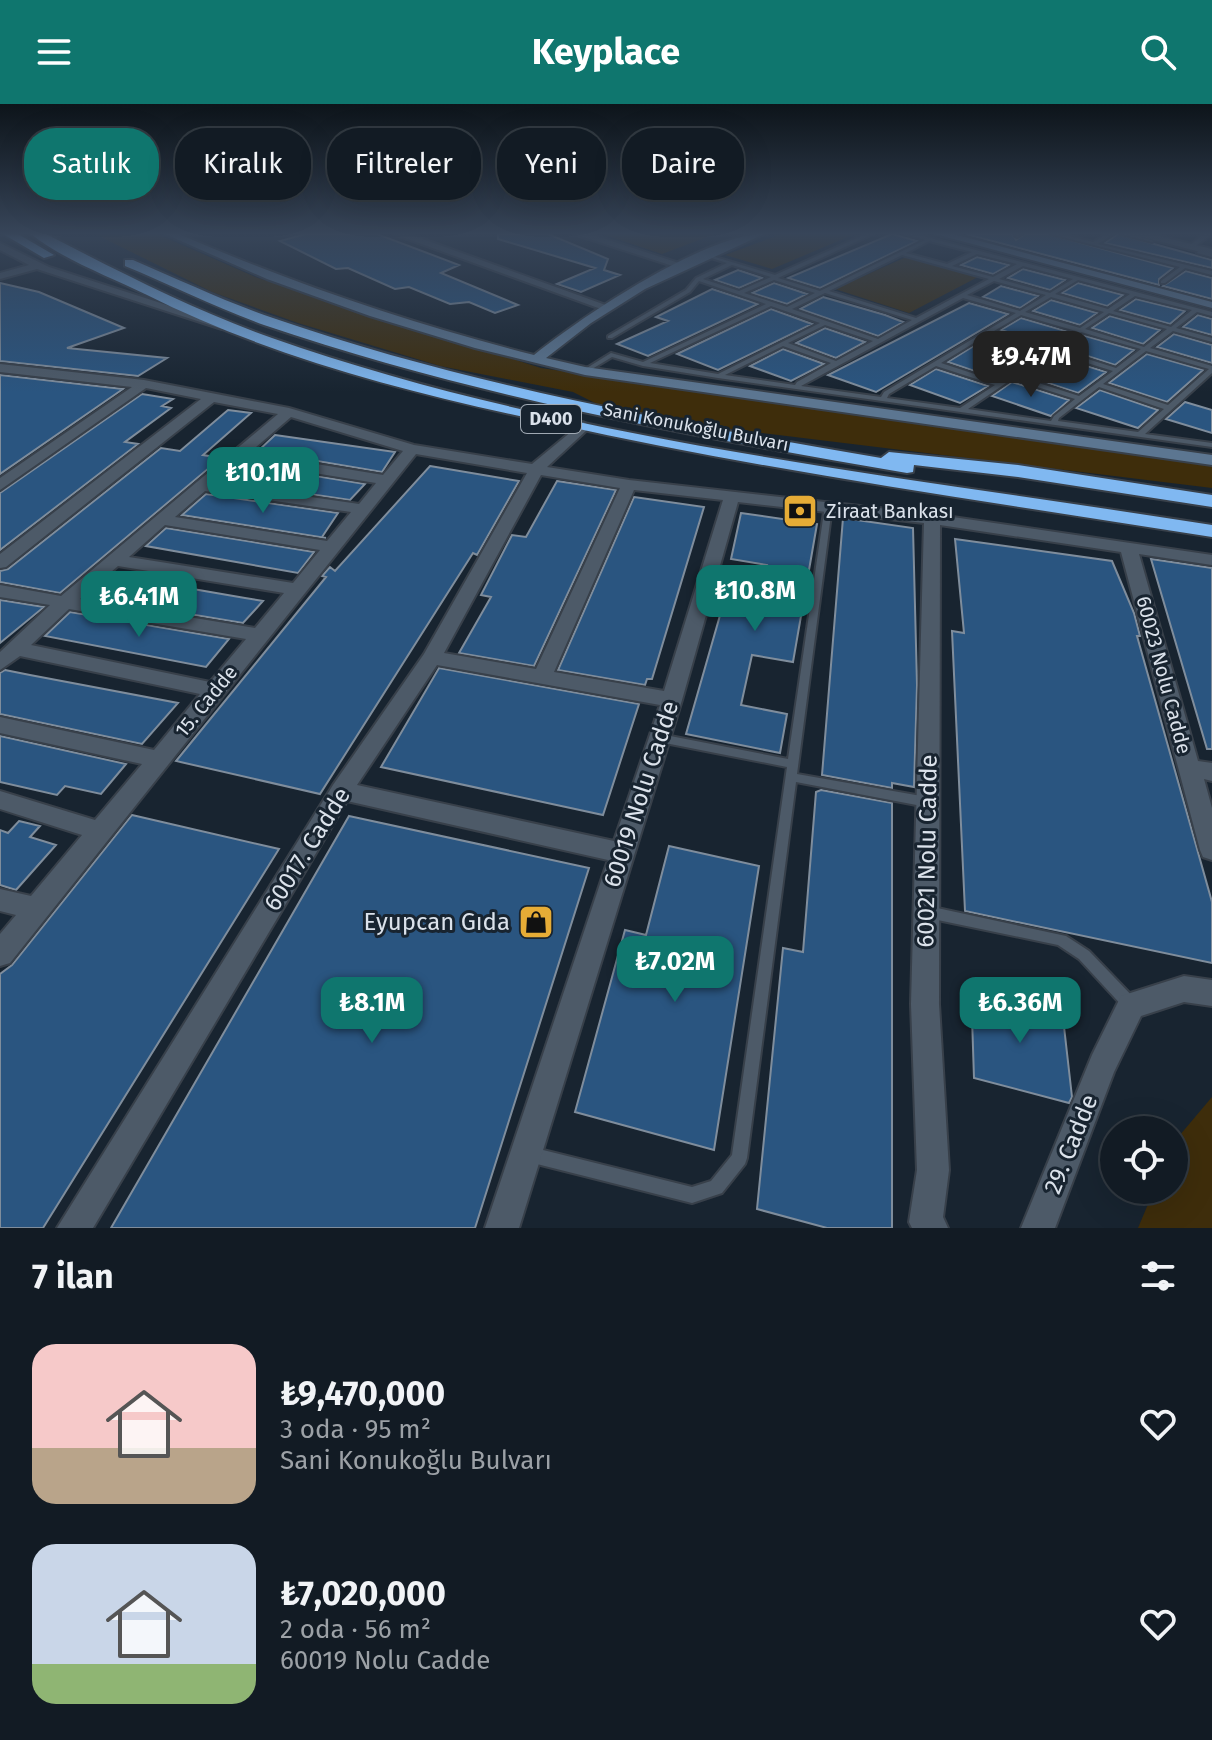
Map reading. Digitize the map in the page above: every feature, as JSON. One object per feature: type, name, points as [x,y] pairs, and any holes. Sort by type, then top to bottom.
[{"type":"highway","points":[[127,286],[173,304]]},
{"type":"highway","name":"Sani Konukoğlu Bulvarı","points":[[139,286],[230,328],[362,371],[583,426],[846,475],[1090,504]]},
{"type":"highway","name":"Sani Konukoğlu Bulvarı","points":[[182,286],[229,306],[388,360],[572,406],[1090,504]]},
{"type":"highway","points":[[785,445],[1018,471],[1212,501]]},
{"type":"highway","points":[[846,475],[966,504],[1212,548]]},
{"type":"highway","name":"D400","points":[[1090,504],[1212,515]]},
{"type":"highway","name":"D400","points":[[1090,504],[1212,531]]},
{"type":"street","points":[[101,286],[230,328]]},
{"type":"street","points":[[300,286],[536,360],[585,371],[1212,460]]},
{"type":"street","points":[[547,286],[605,307]]},
{"type":"street","points":[[536,360],[568,332],[605,307],[644,286]]},
{"type":"street","points":[[1141,286],[1212,305]]},
{"type":"street","points":[[1181,286],[1212,294]]},
{"type":"street","points":[[4,371],[144,384],[289,412],[412,449],[629,485],[932,519],[1212,560]]},
{"type":"street","points":[[0,485],[144,384]]},
{"type":"street","points":[[0,563],[212,397]]},
{"type":"street","points":[[0,663],[65,602],[289,412]]},
{"type":"street","name":"60017. Cadde","points":[[74,1228],[341,791],[432,657],[537,468],[583,426]]},
{"type":"street","name":"15. Cadde","points":[[0,954],[412,449]]},
{"type":"street","points":[[237,456],[386,480]]},
{"type":"street","points":[[542,677],[629,485]]},
{"type":"street","points":[[203,486],[362,509]]},
{"type":"street","name":"60019 Nolu Cadde","points":[[502,1228],[672,700],[732,496]]},
{"type":"street","name":"60021 Nolu Cadde","points":[[931,1228],[926,1222],[933,1170],[925,1004],[932,519]]},
{"type":"street","points":[[163,520],[331,547]]},
{"type":"street","name":"60023 Nolu Cadde","points":[[1128,547],[1201,770],[1212,850]]},
{"type":"street","points":[[115,560],[297,589]]},
{"type":"street","points":[[0,591],[260,635]]},
{"type":"street","points":[[15,648],[215,690]]},
{"type":"street","points":[[432,657],[672,700]]},
{"type":"street","points":[[0,725],[158,759]]},
{"type":"street","points":[[341,791],[621,853]]},
{"type":"street","points":[[0,800],[100,831]]},
{"type":"street","points":[[0,900],[37,909]]},
{"type":"street","points":[[1131,1006],[1184,989],[1212,993]]},
{"type":"street","name":"29. Cadde","points":[[1038,1228],[1102,1065],[1131,1006]]},
{"type":"lane","points":[[610,337],[692,286]]},
{"type":"lane","points":[[720,286],[879,341]]},
{"type":"lane","points":[[740,293],[755,286]]},
{"type":"lane","points":[[803,286],[917,320]]},
{"type":"lane","points":[[788,309],[833,286]]},
{"type":"lane","points":[[797,387],[981,286]]},
{"type":"lane","points":[[1023,286],[1212,340]]},
{"type":"lane","points":[[883,399],[886,393],[1064,286]]},
{"type":"lane","points":[[1105,286],[1212,314]]},
{"type":"lane","points":[[962,410],[1134,294]]},
{"type":"lane","points":[[963,296],[1212,369]]},
{"type":"lane","points":[[643,364],[771,304]]},
{"type":"lane","points":[[1054,423],[1056,417],[1196,310]]},
{"type":"lane","points":[[718,376],[826,322]]},
{"type":"lane","points":[[989,331],[1117,370]]},
{"type":"lane","points":[[977,339],[1037,358]]},
{"type":"lane","points":[[782,343],[836,363]]},
{"type":"lane","points":[[585,371],[611,355],[643,364],[718,376],[1212,445]]},
{"type":"lane","points":[[935,363],[998,384]]},
{"type":"lane","points":[[1139,435],[1212,369]]},
{"type":"lane","points":[[1010,376],[1080,399]]},
{"type":"lane","points":[[1098,385],[1169,408]]},
{"type":"lane","points":[[526,1154],[692,1195],[716,1187],[734,1169],[739,1158],[828,507]]},
{"type":"lane","points":[[660,738],[928,802]]},
{"type":"lane","points":[[926,911],[1061,940],[1084,955],[1131,1006]]},
{"type":"shaded area","points":[[201,286],[285,286],[541,368],[1212,466],[1212,488],[697,425],[597,404],[573,392],[440,366],[298,323]]},
{"type":"shaded area","points":[[841,286],[960,286],[909,313],[835,289]]},
{"type":"shaded area","points":[[1212,1097],[1212,1228],[1138,1228],[1148,1204],[1188,1204],[1188,1125]]},
{"type":"building","points":[[0,286],[39,292],[124,328],[67,348],[167,358],[138,376],[0,361]]},
{"type":"building","points":[[389,286],[473,286],[518,305],[495,313],[469,302],[450,304],[409,287]]},
{"type":"building","points":[[564,286],[594,286],[581,292]]},
{"type":"building","points":[[766,286],[784,286],[807,294],[787,304],[752,293]]},
{"type":"building","points":[[1000,286],[1038,296],[1020,308],[983,297]]},
{"type":"building","points":[[1072,286],[1091,286],[1123,295],[1107,306],[1062,293]]},
{"type":"building","points":[[1165,286],[1212,286],[1212,299]]},
{"type":"building","points":[[712,289],[758,304],[648,356],[617,344],[668,321],[656,317]]},
{"type":"building","points":[[823,297],[903,322],[878,336],[800,309]]},
{"type":"building","points":[[1136,299],[1185,311],[1170,324],[1120,310]]},
{"type":"building","points":[[1051,300],[1097,313],[1080,325],[1033,311]]},
{"type":"building","points":[[969,303],[1008,314],[876,392],[828,375]]},
{"type":"building","points":[[771,309],[812,324],[718,370],[677,354]]},
{"type":"building","points":[[1198,315],[1212,319],[1212,335],[1183,327]]},
{"type":"building","points":[[1110,316],[1160,330],[1143,344],[1092,328]]},
{"type":"building","points":[[1021,318],[1069,332],[1050,345],[1001,330]]},
{"type":"building","points":[[825,328],[865,342],[836,358],[796,343]]},
{"type":"building","points":[[1174,334],[1212,345],[1212,363],[1157,347]]},
{"type":"building","points":[[1082,335],[1134,350],[1115,365],[1063,348]]},
{"type":"building","points":[[977,344],[1027,360],[998,379],[948,362]]},
{"type":"building","points":[[783,349],[824,364],[791,381],[750,366]]},
{"type":"building","points":[[1147,354],[1203,370],[1167,402],[1109,383]]},
{"type":"building","points":[[1052,355],[1106,372],[1078,393],[1024,375]]},
{"type":"building","points":[[936,369],[988,386],[960,403],[910,385]]},
{"type":"building","points":[[0,375],[123,389],[0,474]]},
{"type":"building","points":[[1012,382],[1069,400],[1051,416],[992,396]]},
{"type":"building","points":[[1100,390],[1158,410],[1138,428],[1076,408]]},
{"type":"building","points":[[142,394],[173,399],[162,406],[171,408],[125,442],[138,444],[0,550],[0,493]]},
{"type":"building","points":[[1185,402],[1212,410],[1212,433],[1166,419]]},
{"type":"building","points":[[228,410],[251,413],[203,455],[221,458],[60,593],[0,582],[0,571],[8,569],[161,448],[180,451]]},
{"type":"building","points":[[275,435],[395,452],[382,472],[258,451]]},
{"type":"building","points":[[241,464],[365,484],[350,500],[222,481]]},
{"type":"building","points":[[430,466],[519,481],[477,555],[473,553],[320,794],[176,761],[326,577],[322,576],[330,567],[335,571]]},
{"type":"building","points":[[557,481],[616,490],[534,666],[459,653],[491,597],[481,595],[512,535],[526,537]]},
{"type":"building","points":[[206,494],[338,513],[322,537],[326,538],[182,515]]},
{"type":"building","points":[[634,497],[704,507],[652,679],[647,679],[645,685],[558,670]]},
{"type":"building","points":[[741,513],[817,524],[793,662],[752,655],[741,705],[787,714],[780,753],[686,734],[725,598],[758,604],[767,565],[731,559]]},
{"type":"building","points":[[843,518],[913,528],[917,685],[914,787],[892,783],[892,788],[822,775]]},
{"type":"building","points":[[166,528],[314,552],[298,573],[146,546]]},
{"type":"building","points":[[955,539],[1112,561],[1134,613],[1140,636],[1137,636],[1212,902],[1212,963],[965,911],[952,631],[964,633]]},
{"type":"building","points":[[1151,559],[1212,568],[1212,749],[1207,749]]},
{"type":"building","points":[[112,575],[263,601],[243,623],[87,597]]},
{"type":"building","points":[[0,600],[44,607],[0,643]]},
{"type":"building","points":[[70,612],[229,639],[206,667],[45,636]]},
{"type":"building","points":[[439,668],[639,704],[603,815],[381,767]]},
{"type":"building","points":[[5,670],[178,703],[142,744],[0,714],[0,673]]},
{"type":"building","points":[[0,736],[126,764],[101,794],[65,786],[57,795],[0,782]]},
{"type":"building","points":[[821,790],[892,803],[892,1228],[827,1228],[757,1209],[783,948],[803,952],[816,792]]},
{"type":"building","points":[[132,815],[279,849],[43,1228],[0,1228],[0,974],[12,965]]},
{"type":"building","points":[[349,816],[589,868],[475,1228],[111,1228]]},
{"type":"building","points":[[19,821],[40,826],[30,837],[56,845],[16,890],[0,885],[0,830],[8,833]]},
{"type":"building","points":[[669,846],[759,866],[714,1150],[575,1112],[625,930],[646,935]]},
{"type":"building","points":[[971,987],[1062,1009],[1072,1097],[1069,1103],[974,1078]]},
{"type":"place","name":"Ziraat Bankası","points":[[800,511]]},
{"type":"place","name":"Eyupcan Gıda","points":[[536,922]]}]
